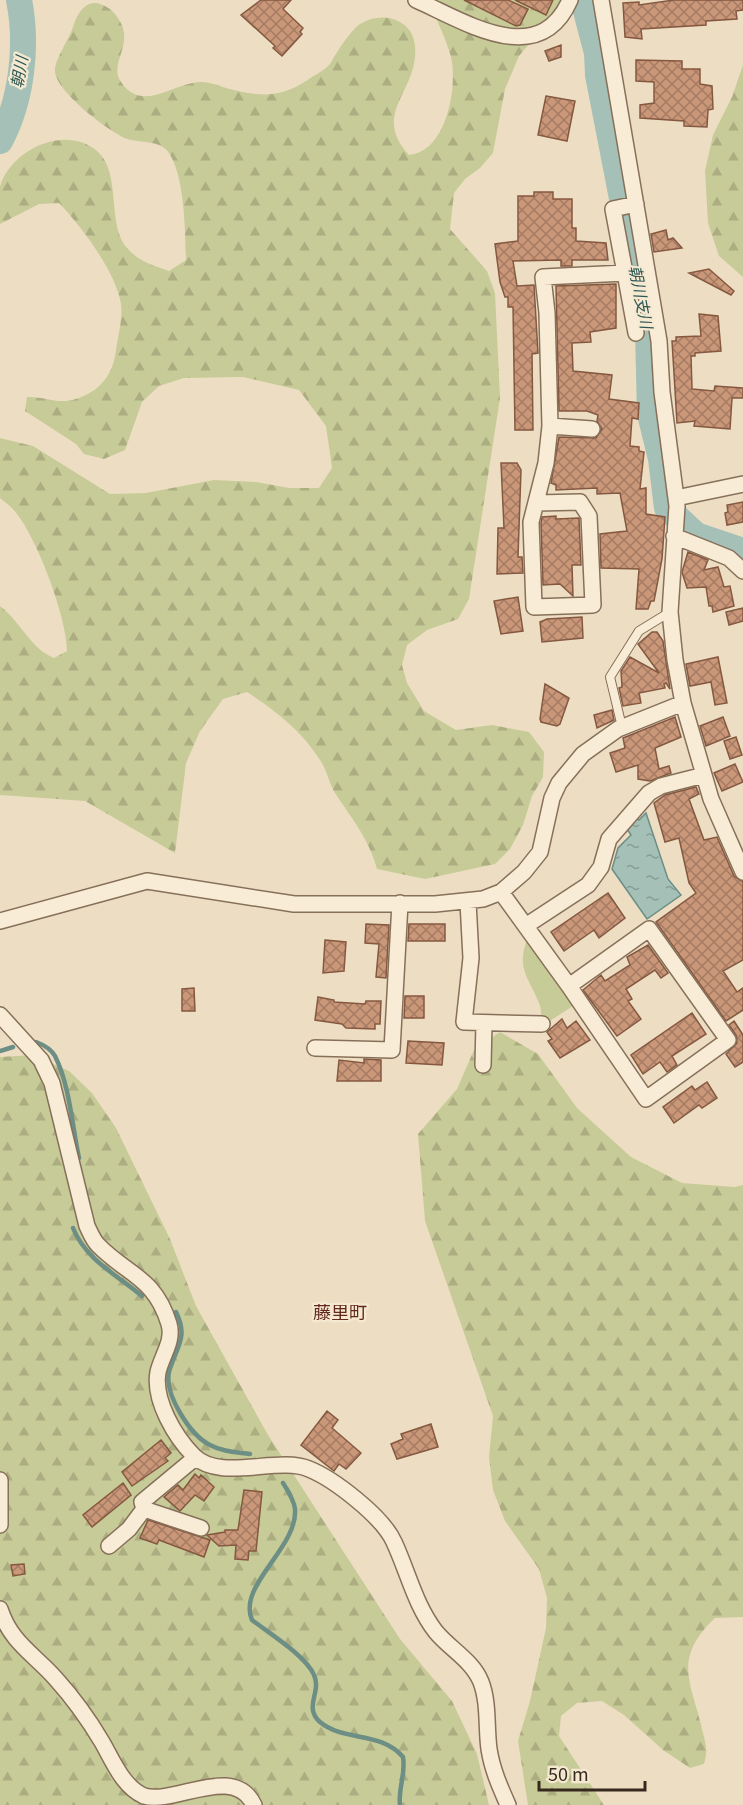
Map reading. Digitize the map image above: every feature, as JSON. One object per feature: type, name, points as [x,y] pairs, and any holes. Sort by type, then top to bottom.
[{"type":"street","points":[[416,0],[495,34],[517,37],[533,36],[552,27],[564,14],[570,0]]},
{"type":"street","points":[[601,0],[659,341],[662,392],[677,502],[670,612],[683,703],[711,799],[743,872]]},
{"type":"street","points":[[635,204],[613,209],[636,333]]},
{"type":"street","points":[[537,503],[580,502],[589,516],[593,605],[534,607],[531,522],[546,463],[550,426],[547,313],[543,277],[625,273]]},
{"type":"street","points":[[550,426],[592,429]]},
{"type":"street","points":[[677,502],[743,484]]},
{"type":"street","points":[[675,530],[729,558],[743,571]]},
{"type":"street","points":[[0,921],[147,881],[294,904],[435,904],[468,902],[501,892],[524,872],[540,852],[552,798],[570,768],[598,741],[622,727],[683,703]]},
{"type":"street","points":[[527,925],[588,885],[601,867],[609,839],[649,793],[661,786],[704,775]]},
{"type":"street","points":[[501,892],[527,925],[646,1099],[728,1040],[649,929],[569,986]]},
{"type":"street","points":[[468,902],[471,958],[464,1022],[542,1024]]},
{"type":"street","points":[[315,1048],[392,1050],[400,903]]},
{"type":"street","points":[[0,1015],[41,1060],[52,1083],[81,1208],[92,1235],[97,1244],[143,1278],[160,1305],[169,1325],[170,1339],[159,1371],[157,1391],[166,1416],[195,1458],[233,1469],[289,1465],[308,1468],[337,1486],[376,1517],[393,1539],[418,1602],[436,1632],[469,1663],[480,1681],[485,1701],[489,1751],[496,1779],[508,1805]]},
{"type":"street","points":[[483,1065],[484,1023]]},
{"type":"street","points":[[144,1509],[142,1502],[195,1458]]},
{"type":"street","points":[[0,1480],[0,1525]]},
{"type":"street","points":[[144,1509],[201,1528]]},
{"type":"street","points":[[109,1546],[129,1530],[144,1509]]},
{"type":"street","points":[[0,1609],[7,1629],[55,1678],[88,1720],[126,1783],[143,1796],[162,1800],[220,1786],[236,1788],[254,1805]]},
{"type":"lane","points":[[622,727],[610,676],[639,631],[670,612]]},
{"type":"green space","points":[[428,0],[566,0],[519,56],[505,89],[493,153],[480,168],[465,179],[454,193],[450,229],[487,271],[495,293],[500,398],[469,599],[458,619],[427,630],[407,645],[402,665],[407,683],[424,711],[456,730],[492,725],[529,732],[544,752],[543,777],[532,796],[523,825],[510,849],[495,864],[425,879],[377,869],[365,839],[335,793],[313,749],[287,722],[247,692],[223,699],[200,731],[186,763],[175,853],[85,801],[0,795],[0,606],[14,619],[32,642],[46,654],[54,658],[67,651],[57,600],[34,542],[17,514],[0,498],[0,438],[33,446],[110,494],[146,493],[214,480],[256,482],[289,488],[319,488],[332,468],[326,426],[299,390],[243,377],[184,378],[159,386],[142,402],[125,450],[104,459],[84,454],[76,444],[25,411],[27,397],[69,401],[85,396],[99,386],[112,367],[120,327],[121,304],[118,291],[105,264],[87,237],[59,203],[39,204],[0,224],[0,187],[15,162],[40,145],[70,140],[84,143],[97,151],[105,161],[110,173],[118,228],[129,250],[143,261],[169,271],[186,260],[181,190],[169,153],[161,146],[127,139],[108,128],[83,109],[62,87],[56,77],[56,65],[78,15],[91,3],[101,4],[115,14],[122,24],[124,34],[118,75],[129,91],[148,96],[199,82],[253,94],[282,92],[302,84],[326,68],[360,24],[378,18],[403,23],[413,37],[414,62],[395,114],[394,126],[398,140],[409,155],[422,151],[432,143],[440,131],[451,101],[453,85],[451,57]]},
{"type":"green space","points":[[743,65],[743,277],[719,256],[708,223],[705,171],[713,135],[732,97]]},
{"type":"green space","points":[[527,940],[573,1006],[542,1026],[540,1005],[523,966]]},
{"type":"green space","points":[[500,1032],[538,1054],[577,1108],[631,1157],[682,1183],[735,1187],[743,1185],[743,1617],[715,1618],[701,1633],[689,1660],[690,1686],[706,1745],[704,1764],[690,1768],[663,1750],[624,1715],[602,1701],[577,1703],[561,1716],[559,1736],[604,1805],[528,1805],[518,1741],[530,1701],[546,1628],[547,1598],[539,1569],[505,1521],[493,1490],[489,1457],[493,1416],[425,1221],[418,1134],[457,1089],[474,1050]]},
{"type":"green space","points":[[33,1055],[69,1071],[92,1093],[116,1128],[170,1239],[196,1306],[268,1435],[400,1639],[452,1701],[477,1754],[489,1805],[0,1805],[0,1057]]},
{"type":"water","points":[[646,813],[668,879],[681,895],[647,919],[612,869],[618,848],[631,835],[627,829],[636,818],[639,820]]},
{"type":"building","points":[[261,0],[291,0],[283,9],[303,28],[300,32],[302,34],[282,56],[273,48],[275,46],[241,15]]},
{"type":"building","points":[[464,0],[508,0],[528,9],[520,25],[516,26]]},
{"type":"building","points":[[515,0],[553,0],[546,15]]},
{"type":"building","points":[[674,0],[743,0],[743,10],[736,11],[737,19],[706,21],[706,25],[641,29],[642,39],[625,37],[623,3],[639,2],[639,5]]},
{"type":"building","points":[[561,45],[561,57],[549,61],[545,51]]},
{"type":"building","points":[[636,60],[682,61],[682,69],[700,69],[700,84],[712,86],[713,109],[708,110],[707,127],[684,126],[684,121],[640,118],[640,105],[654,103],[654,82],[636,81]]},
{"type":"building","points":[[546,96],[575,101],[567,141],[538,135]]},
{"type":"building","points":[[534,192],[553,192],[553,199],[572,199],[572,228],[576,228],[576,241],[606,243],[608,260],[572,260],[572,266],[561,266],[561,260],[513,261],[517,286],[534,285],[538,353],[532,354],[533,430],[515,430],[513,307],[508,307],[508,297],[505,297],[500,282],[495,244],[518,241],[518,196],[534,196]]},
{"type":"building","points":[[666,230],[668,240],[673,238],[682,248],[654,252],[651,234]]},
{"type":"building","points":[[709,269],[734,291],[731,295],[689,273]]},
{"type":"building","points":[[616,284],[616,328],[590,332],[591,342],[572,343],[573,371],[612,375],[609,399],[639,403],[638,419],[632,418],[630,446],[639,447],[639,451],[644,452],[640,489],[646,488],[646,514],[665,517],[662,559],[654,601],[651,601],[648,609],[636,609],[639,569],[601,568],[600,534],[627,531],[620,493],[597,494],[597,488],[556,490],[556,485],[551,483],[559,437],[596,438],[602,429],[597,421],[598,415],[587,411],[559,411],[556,286]]},
{"type":"building","points":[[699,314],[718,316],[721,351],[695,353],[695,356],[691,356],[692,389],[714,391],[715,386],[743,388],[743,398],[732,398],[730,429],[694,426],[695,421],[677,423],[672,341],[676,341],[676,337],[701,336]]},
{"type":"building","points":[[501,463],[517,463],[521,470],[518,557],[522,557],[523,573],[497,574],[498,528],[504,528]]},
{"type":"building","points":[[743,502],[743,522],[727,525],[725,513],[728,512],[727,505]]},
{"type":"building","points":[[556,516],[556,519],[579,518],[581,565],[572,565],[573,596],[560,584],[543,585],[542,517]]},
{"type":"building","points":[[688,552],[708,560],[704,570],[718,567],[724,587],[730,586],[734,606],[713,612],[712,606],[709,606],[706,587],[687,588],[682,572]]},
{"type":"building","points":[[518,597],[523,631],[501,634],[494,601]]},
{"type":"building","points":[[743,608],[743,621],[729,625],[726,612]]},
{"type":"building","points":[[582,617],[583,638],[542,642],[540,622],[547,619]]},
{"type":"building","points":[[652,632],[657,632],[663,641],[670,689],[666,683],[665,688],[639,693],[641,703],[623,706],[619,688],[622,687],[621,671],[630,657],[659,673],[638,644]]},
{"type":"building","points":[[718,657],[727,703],[715,705],[711,682],[690,686],[686,664]]},
{"type":"building","points":[[545,684],[569,698],[560,724],[557,726],[541,722],[540,719]]},
{"type":"building","points":[[612,710],[614,720],[597,728],[594,715]]},
{"type":"building","points":[[675,717],[681,737],[655,748],[659,769],[669,766],[671,773],[650,781],[638,779],[638,765],[616,772],[610,753],[625,748],[623,738]]},
{"type":"building","points":[[723,717],[730,736],[706,746],[700,726]]},
{"type":"building","points":[[736,737],[742,755],[730,759],[724,741]]},
{"type":"building","points":[[735,764],[743,782],[722,791],[714,773]]},
{"type":"building","points":[[696,787],[699,794],[689,799],[704,840],[717,837],[734,876],[743,882],[743,960],[723,971],[737,992],[743,988],[743,1010],[726,1021],[656,922],[696,893],[689,883],[679,838],[665,842],[654,803],[665,795]]},
{"type":"building","points":[[608,893],[625,918],[599,938],[594,930],[564,951],[551,932]]},
{"type":"building","points":[[366,924],[389,925],[386,978],[376,977],[379,944],[365,943]]},
{"type":"building","points":[[409,924],[445,924],[445,941],[408,941]]},
{"type":"building","points":[[325,940],[346,942],[344,971],[323,973]]},
{"type":"building","points":[[648,945],[668,973],[661,978],[655,970],[626,989],[632,999],[628,1001],[641,1019],[617,1036],[583,990],[601,975],[605,981],[630,965],[627,957]]},
{"type":"building","points":[[194,988],[195,1011],[182,1011],[182,989]]},
{"type":"building","points":[[405,996],[424,996],[424,1018],[404,1018]]},
{"type":"building","points":[[318,997],[334,1000],[334,1002],[365,1004],[366,1001],[381,1001],[380,1024],[375,1024],[375,1029],[346,1028],[342,1024],[315,1020]]},
{"type":"building","points":[[692,1013],[706,1034],[672,1056],[677,1065],[667,1072],[660,1062],[643,1074],[631,1055]]},
{"type":"building","points":[[562,1019],[567,1028],[576,1021],[590,1040],[560,1058],[548,1041],[552,1039],[547,1032]]},
{"type":"building","points":[[734,1021],[743,1035],[743,1062],[735,1067],[726,1054],[737,1043],[736,1035],[729,1025]]},
{"type":"building","points":[[408,1041],[444,1043],[442,1065],[406,1063]]},
{"type":"building","points":[[364,1059],[381,1060],[381,1081],[337,1081],[339,1060],[364,1063]]},
{"type":"building","points":[[707,1082],[717,1098],[702,1108],[699,1105],[674,1123],[663,1107],[692,1086],[695,1090]]},
{"type":"building","points":[[327,1411],[338,1420],[332,1428],[361,1453],[346,1469],[339,1464],[334,1471],[301,1445]]},
{"type":"building","points":[[431,1424],[438,1447],[397,1459],[391,1444],[403,1439],[401,1434]]},
{"type":"building","points":[[161,1440],[171,1453],[165,1458],[168,1461],[132,1486],[122,1472]]},
{"type":"building","points":[[195,1474],[199,1478],[201,1475],[214,1487],[204,1501],[195,1495],[180,1511],[164,1497],[178,1485],[183,1490]]},
{"type":"building","points":[[123,1483],[131,1495],[92,1527],[83,1515]]},
{"type":"building","points":[[244,1490],[262,1492],[256,1551],[249,1551],[248,1560],[235,1559],[236,1545],[219,1546],[207,1535],[225,1532],[225,1530],[238,1530]]},
{"type":"building","points":[[148,1520],[210,1540],[204,1557],[159,1540],[157,1544],[140,1538]]},
{"type":"building","points":[[24,1564],[25,1574],[13,1576],[11,1565]]},
{"type":"waterway","name":"朝川","points":[[0,141],[14,108],[21,72],[23,35],[19,0]]},
{"type":"waterway","name":"朝川支川","points":[[583,0],[597,53],[598,75],[648,332],[650,414],[661,459],[667,508],[696,535],[743,551]]},
{"type":"waterway","points":[[36,1042],[51,1051],[60,1068],[79,1158]]},
{"type":"waterway","points":[[0,1051],[13,1047]]},
{"type":"waterway","points":[[73,1228],[94,1258],[142,1296]]},
{"type":"waterway","points":[[176,1312],[180,1321],[181,1336],[169,1372],[169,1381],[170,1391],[180,1413],[194,1432],[210,1445],[250,1454]]},
{"type":"waterway","points":[[283,1483],[295,1509],[293,1524],[279,1552],[253,1593],[250,1607],[252,1620],[286,1645],[310,1668],[316,1681],[313,1711],[320,1722],[340,1732],[384,1743],[403,1757],[400,1805]]},
{"type":"district","name":"藤里町","points":[[340,1313]]}]
